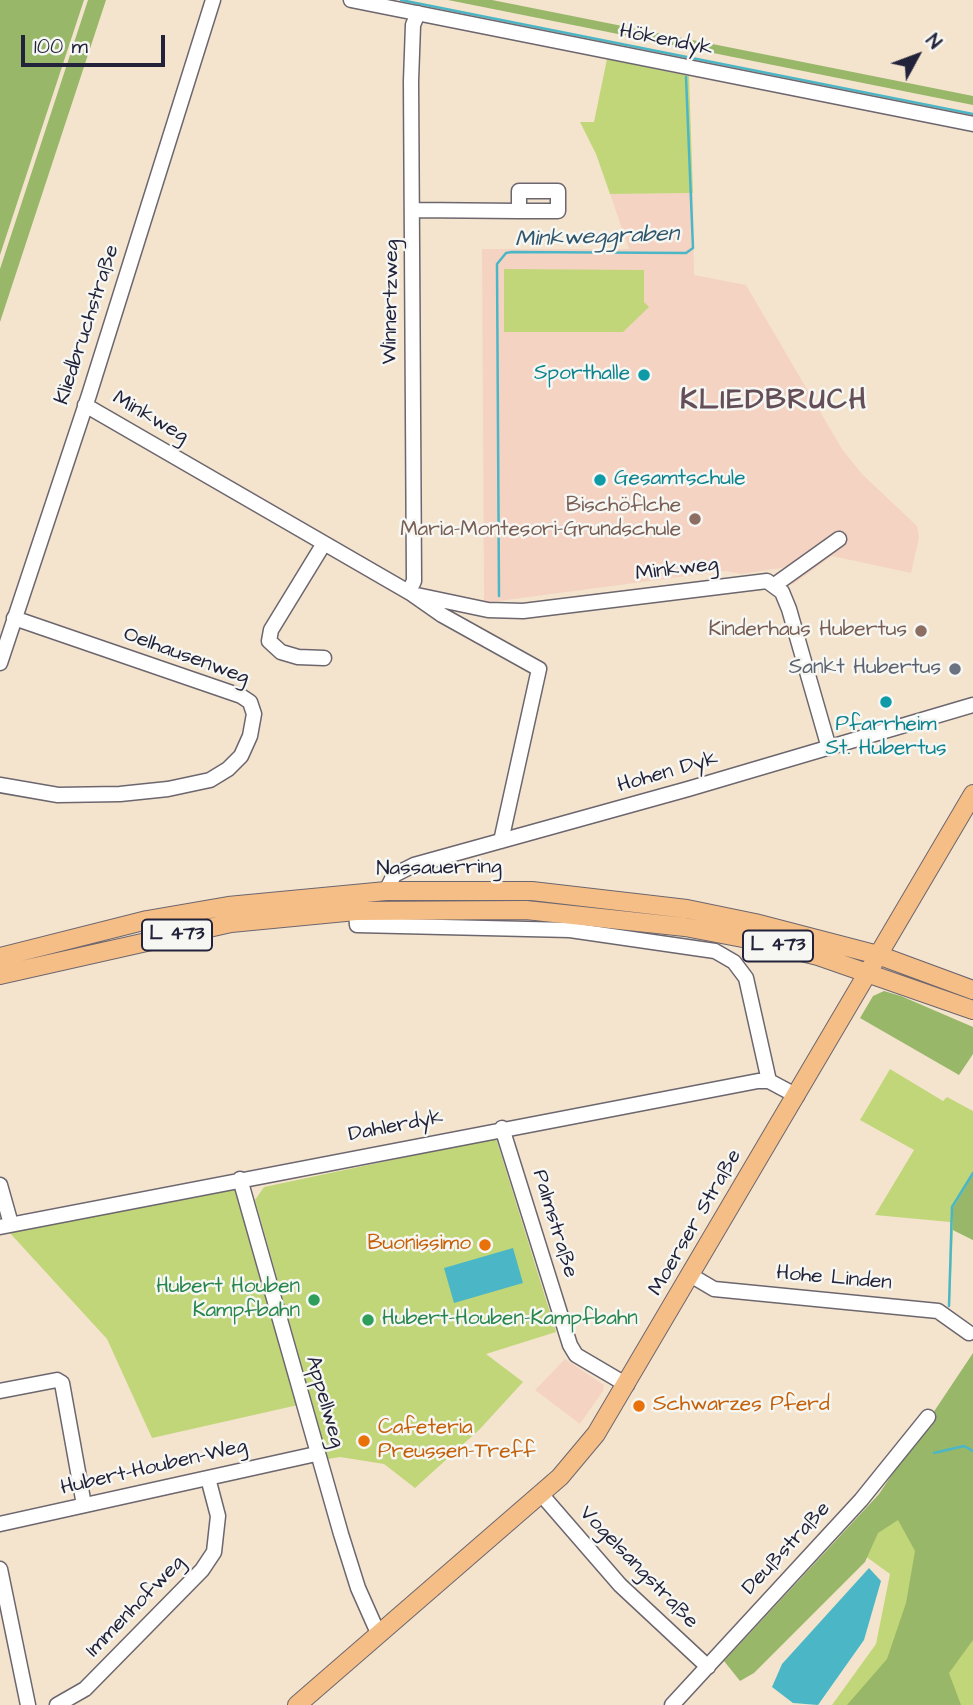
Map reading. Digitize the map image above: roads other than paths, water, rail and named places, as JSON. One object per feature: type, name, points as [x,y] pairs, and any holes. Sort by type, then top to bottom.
[{"type":"main road","name":"Moerser Straße","points":[[297,1705],[541,1494],[579,1457],[692,1276],[878,955],[966,818],[973,794]]},
{"type":"main road","name":"Nassauerring","points":[[0,957],[147,920],[214,908],[386,891],[533,891],[687,909],[767,925],[878,955]]},
{"type":"main road","name":"Nassauerring","points":[[0,975],[231,923],[526,910],[607,917],[753,940],[818,956],[869,973]]},
{"type":"main road","name":"L 473","points":[[878,955],[973,990]]},
{"type":"main road","name":"L 473","points":[[869,973],[973,1010]]},
{"type":"street","name":"Kliedbruchstraße","points":[[0,663],[213,0]]},
{"type":"street","name":"Hökendyk","points":[[351,0],[973,124]]},
{"type":"street","name":"Winnertzweg","points":[[411,592],[414,581],[414,210],[411,81],[413,25],[418,13]]},
{"type":"street","points":[[414,210],[519,211]]},
{"type":"street","name":"Minkweg","points":[[85,405],[323,545],[411,592],[442,615],[539,669],[501,841]]},
{"type":"street","points":[[829,748],[789,609],[776,584],[839,538]]},
{"type":"street","points":[[323,545],[271,630],[269,641],[281,652],[298,657],[324,658]]},
{"type":"street","name":"Minkweg","points":[[411,592],[488,610],[523,611],[752,581],[776,584]]},
{"type":"street","name":"Oelhausenweg","points":[[0,785],[58,795],[120,794],[168,789],[210,780],[228,769],[241,756],[250,736],[254,714],[250,702],[241,696],[15,618]]},
{"type":"street","name":"Hohen Dyk","points":[[386,891],[394,875],[414,865],[972,706]]},
{"type":"street","name":"Nassauerring","points":[[357,918],[570,930],[715,951],[734,962],[746,978],[769,1081]]},
{"type":"street","points":[[769,1081],[797,1096]]},
{"type":"street","name":"Dahlerdyk","points":[[6,1226],[502,1128],[769,1081]]},
{"type":"street","name":"Palmstraße","points":[[502,1128],[570,1345],[576,1355],[627,1384]]},
{"type":"street","name":"Appellweg","points":[[240,1179],[316,1454],[358,1588],[379,1633]]},
{"type":"street","points":[[0,1185],[6,1226]]},
{"type":"street","name":"Hohe Linden","points":[[692,1276],[714,1289],[938,1311],[969,1333]]},
{"type":"street","points":[[0,1391],[57,1380],[62,1383],[84,1505]]},
{"type":"street","name":"Deußstraße","points":[[672,1705],[861,1500],[928,1418]]},
{"type":"street","name":"Hubert-Houben-Weg","points":[[0,1524],[316,1454]]},
{"type":"street","name":"Immenhofweg","points":[[57,1705],[85,1689],[202,1570],[214,1552],[218,1516],[208,1478]]},
{"type":"street","name":"Vogelsangstraße","points":[[541,1494],[620,1585],[708,1667]]},
{"type":"street","points":[[0,1569],[28,1705]]},
{"type":"water","points":[[513,1248],[523,1283],[454,1303],[444,1268]]},
{"type":"water","points":[[869,1568],[881,1581],[864,1640],[818,1705],[793,1703],[772,1687],[782,1664]]},
{"type":"waterway","name":"Minkweggraben","points":[[401,0],[973,114]]},
{"type":"waterway","name":"Minkweggraben","points":[[499,596],[497,264],[506,253],[512,252],[686,253],[693,248],[686,77]]},
{"type":"waterway","points":[[949,1306],[952,1207],[973,1173]]},
{"type":"waterway","points":[[934,1453],[964,1446],[973,1451]]},
{"type":"place","name":"Sporthalle","points":[[644,375]]},
{"type":"place","name":"Gesamtschule","points":[[600,480]]},
{"type":"place","name":"Bischöflche Maria-Montesori-Grundschule","points":[[695,519]]},
{"type":"place","name":"Kinderhaus Hubertus","points":[[921,631]]},
{"type":"place","name":"Sankt Hubertus","points":[[955,669]]},
{"type":"place","name":"Pfarrheim St. Hubertus","points":[[886,702]]},
{"type":"place","name":"Buonissimo","points":[[485,1245]]},
{"type":"place","name":"Hubert Houben Kampfbahn","points":[[314,1300]]},
{"type":"place","name":"Hubert-Houben-Kampfbahn","points":[[368,1320]]},
{"type":"place","name":"Schwarzes Pferd","points":[[639,1406]]},
{"type":"place","name":"Cafeteria Preussen-Treff","points":[[364,1441]]},
{"type":"district","name":"KLIEDBRUCH","points":[[774,402]]}]
